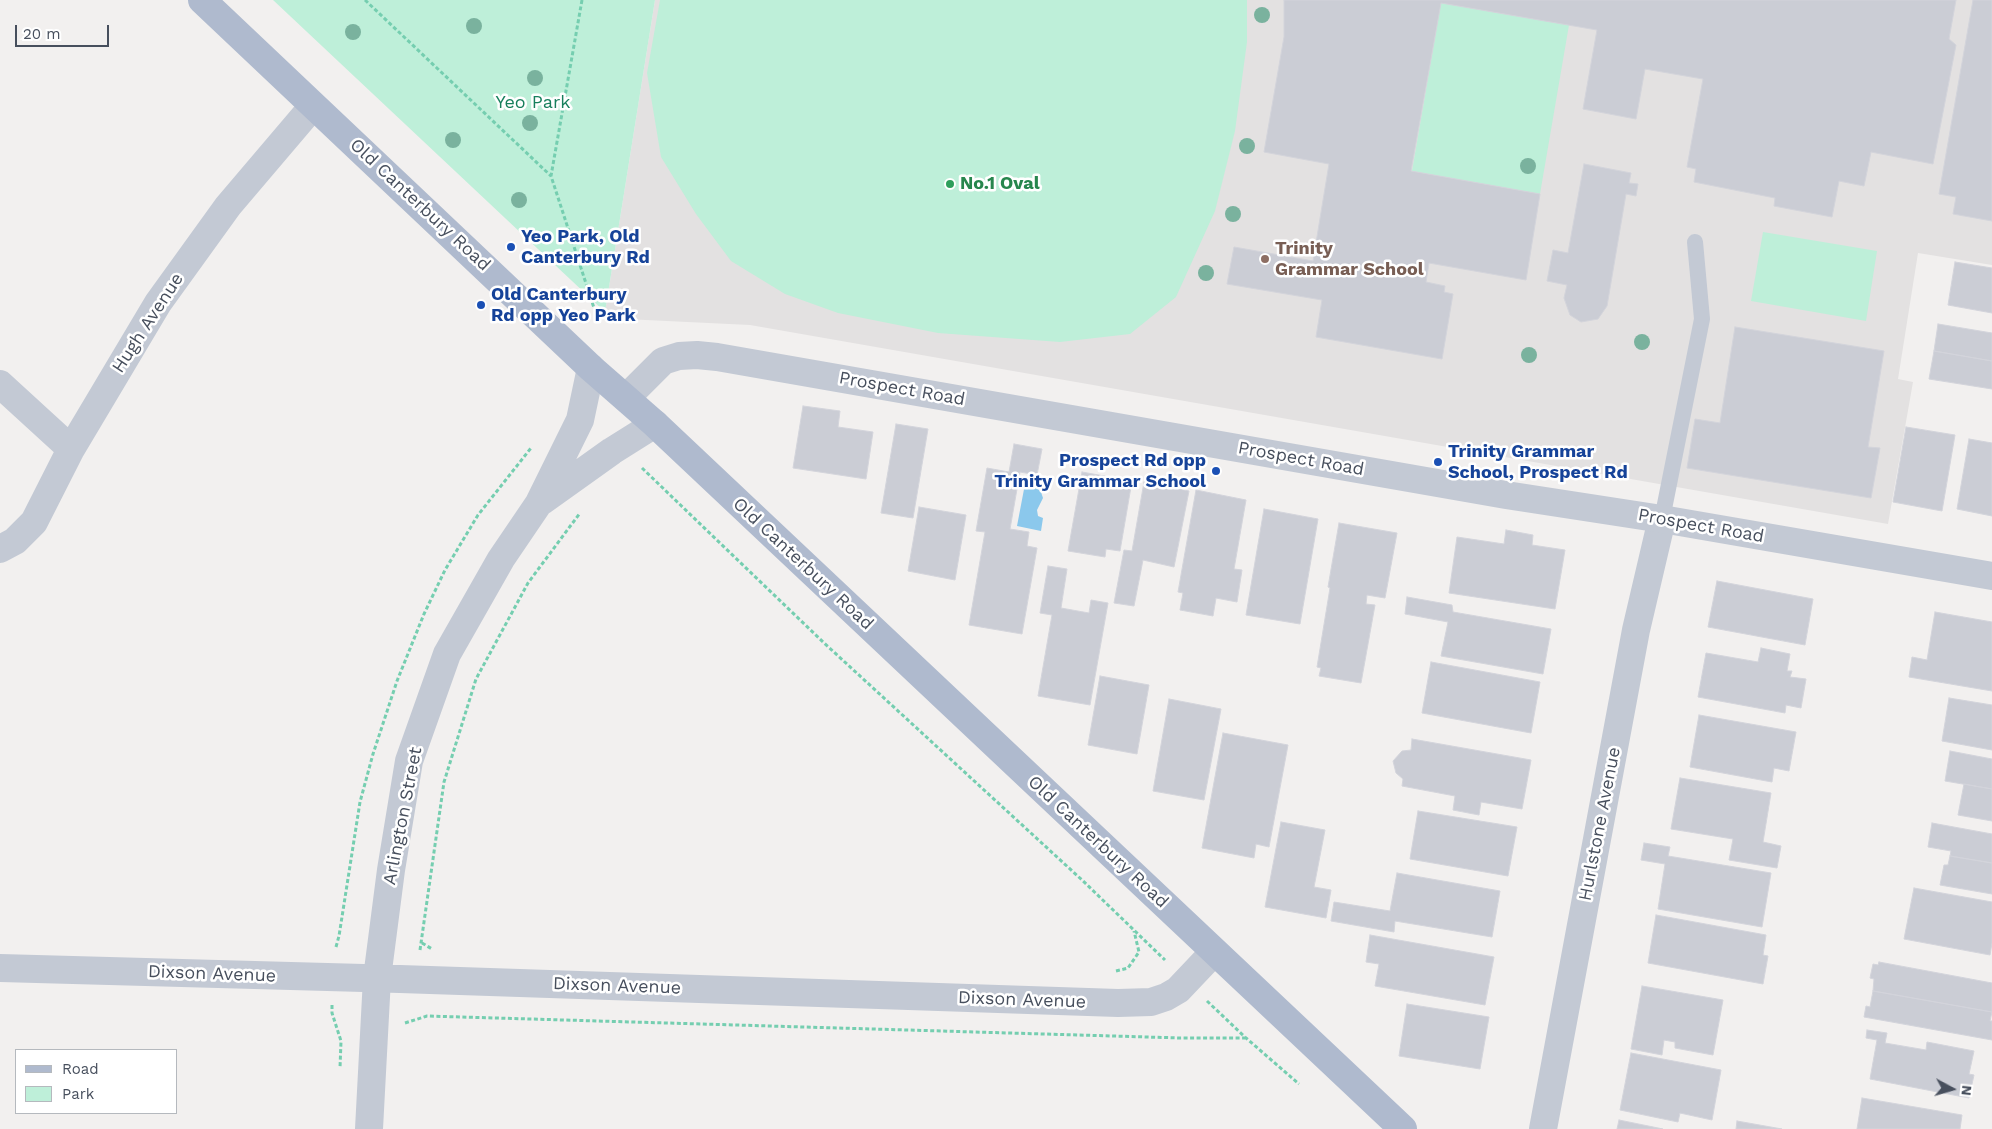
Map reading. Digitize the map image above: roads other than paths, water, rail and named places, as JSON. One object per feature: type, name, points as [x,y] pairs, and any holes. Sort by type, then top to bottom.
[{"type":"main road","name":"Old Canterbury Road","points":[[202,0],[591,368],[655,424],[1403,1129]]},
{"type":"street","name":"Hugh Avenue","points":[[0,549],[15,541],[34,522],[71,449],[158,304],[228,206],[313,106]]},
{"type":"street","name":"Prospect Road","points":[[626,398],[663,361],[679,356],[697,355],[1506,495],[1662,519],[1992,576]]},
{"type":"street","name":"Arlington Street","points":[[369,1129],[377,978],[391,870],[409,761],[447,654],[501,559],[538,503],[580,420],[591,368]]},
{"type":"street","points":[[0,384],[71,449]]},
{"type":"street","name":"Arlington Street","points":[[538,503],[612,451],[655,424]]},
{"type":"street","name":"Hurlstone Avenue","points":[[1543,1129],[1636,630],[1662,519]]},
{"type":"street","name":"Dixson Avenue","points":[[0,968],[377,978],[1118,1003],[1151,1002],[1178,990],[1214,952]]},
{"type":"lane","points":[[1662,519],[1702,319],[1695,242]]},
{"type":"water","points":[[1025,484],[1036,487],[1041,492],[1043,498],[1037,510],[1038,516],[1043,518],[1041,531],[1017,526]]},
{"type":"place","name":"No.1 Oval","points":[[950,184]]},
{"type":"place","name":"Yeo Park, Old Canterbury Rd","points":[[511,247]]},
{"type":"place","name":"Trinity Grammar School","points":[[1265,259]]},
{"type":"place","name":"Old Canterbury Rd opp Yeo Park","points":[[481,305]]},
{"type":"place","name":"Trinity Grammar School, Prospect Rd","points":[[1438,462]]},
{"type":"place","name":"Prospect Rd opp Trinity Grammar School","points":[[1216,471]]},
{"type":"park label","name":"Yeo Park","points":[[533,103]]}]
